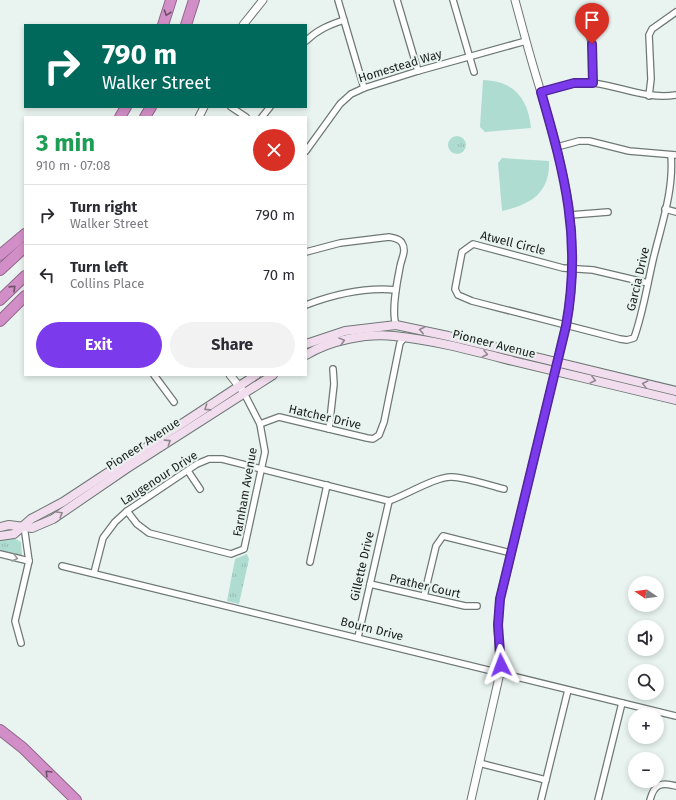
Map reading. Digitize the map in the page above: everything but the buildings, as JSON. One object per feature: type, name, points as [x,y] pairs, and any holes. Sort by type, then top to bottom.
[{"type":"highway","points":[[163,24],[172,0]]},
{"type":"highway","points":[[186,24],[194,0]]},
{"type":"highway","points":[[0,255],[24,235]]},
{"type":"highway","points":[[0,270],[24,248]]},
{"type":"highway","points":[[0,300],[24,277]]},
{"type":"highway","points":[[0,321],[24,297]]},
{"type":"highway","points":[[0,730],[23,748],[76,800]]},
{"type":"main road","name":"Pioneer Avenue","points":[[307,344],[345,331],[396,325],[676,391]]},
{"type":"main road","name":"Pioneer Avenue","points":[[307,355],[327,346],[348,340],[371,336],[393,335],[447,344],[676,400]]},
{"type":"main road","name":"Pioneer Avenue","points":[[0,536],[14,534],[31,518],[63,502],[254,376]]},
{"type":"main road","name":"Pioneer Avenue","points":[[0,527],[9,525],[32,528],[53,519],[271,376]]},
{"type":"main road","points":[[83,500],[86,493],[119,471],[119,465]]},
{"type":"street","points":[[244,24],[263,0]]},
{"type":"street","points":[[338,0],[364,88]]},
{"type":"street","points":[[396,0],[418,71]]},
{"type":"street","points":[[453,0],[474,72]]},
{"type":"street","points":[[471,800],[500,673],[499,609],[511,553],[566,326],[570,304],[572,268],[570,215],[565,180],[515,0]]},
{"type":"street","points":[[650,96],[651,79],[649,35],[652,29],[676,12]]},
{"type":"street","points":[[584,17],[592,44],[593,83]]},
{"type":"street","points":[[307,40],[314,33],[330,24],[344,20]]},
{"type":"street","name":"Homestead Way","points":[[307,149],[340,104],[351,94],[364,88],[418,71],[526,41]]},
{"type":"street","points":[[541,92],[574,83],[593,83],[650,96],[663,97],[676,95]]},
{"type":"street","points":[[232,108],[244,116]]},
{"type":"street","points":[[263,116],[269,108]]},
{"type":"street","points":[[557,147],[579,141],[589,141],[629,151],[673,155]]},
{"type":"street","name":"Garcia Drive","points":[[566,326],[627,340],[634,338],[672,182],[673,155]]},
{"type":"street","points":[[665,209],[676,212]]},
{"type":"street","points":[[570,215],[608,212]]},
{"type":"street","points":[[307,252],[340,243],[389,238],[402,242],[404,249],[396,290],[394,320],[396,325]]},
{"type":"street","name":"Atwell Circle","points":[[566,326],[464,298],[458,295],[455,289],[462,252],[473,244],[563,268],[572,268]]},
{"type":"street","points":[[572,268],[593,270],[648,284]]},
{"type":"street","points":[[307,305],[327,297],[350,292],[385,289],[396,290]]},
{"type":"street","name":"Hatcher Drive","points":[[260,424],[279,417],[367,438],[373,438],[379,435],[384,422],[400,343],[405,337]]},
{"type":"street","points":[[329,429],[334,390],[333,369]]},
{"type":"street","points":[[155,376],[174,402]]},
{"type":"street","name":"Farnham Avenue","points":[[127,511],[142,529],[156,535],[232,554],[244,549],[263,469],[265,445],[260,424],[244,393],[231,376]]},
{"type":"street","name":"Laugenour Drive","points":[[94,573],[103,538],[115,522],[127,511],[204,461],[213,459],[263,469],[327,486],[389,500]]},
{"type":"street","points":[[188,471],[200,489]]},
{"type":"street","points":[[389,500],[404,496],[438,480],[452,477],[504,489]]},
{"type":"street","points":[[310,562],[327,486]]},
{"type":"street","name":"Gillette Drive","points":[[358,637],[389,500]]},
{"type":"street","points":[[21,643],[15,621],[29,561],[24,526]]},
{"type":"street","points":[[424,596],[436,546],[443,536],[511,553]]},
{"type":"street","points":[[0,554],[29,561]]},
{"type":"street","name":"Bourn Drive","points":[[62,566],[358,637],[676,716]]},
{"type":"street","name":"Prather Court","points":[[370,584],[465,606],[477,606]]},
{"type":"street","points":[[542,800],[568,690]]},
{"type":"street","points":[[598,800],[622,703]]},
{"type":"street","points":[[479,763],[546,780]]},
{"type":"street","points":[[650,800],[656,786],[661,783],[676,786]]},
{"type":"green space","points":[[483,80],[503,84],[518,93],[527,108],[531,128],[485,132],[480,127]]},
{"type":"green space","points":[[457,136],[463,139],[466,145],[463,151],[457,154],[451,151],[448,145],[451,139]]},
{"type":"green space","points":[[502,158],[549,161],[549,164],[545,184],[535,197],[528,202],[502,211],[498,163]]},
{"type":"green space","points":[[14,538],[21,542],[22,555],[18,556],[0,552],[0,540]]},
{"type":"green space","points":[[247,554],[249,559],[239,604],[227,601],[235,559]]},
{"type":"route","points":[[501,665],[498,625],[500,599],[566,326],[572,280],[571,225],[568,194],[562,164],[541,92],[574,83],[593,83],[594,58],[592,44]]}]
